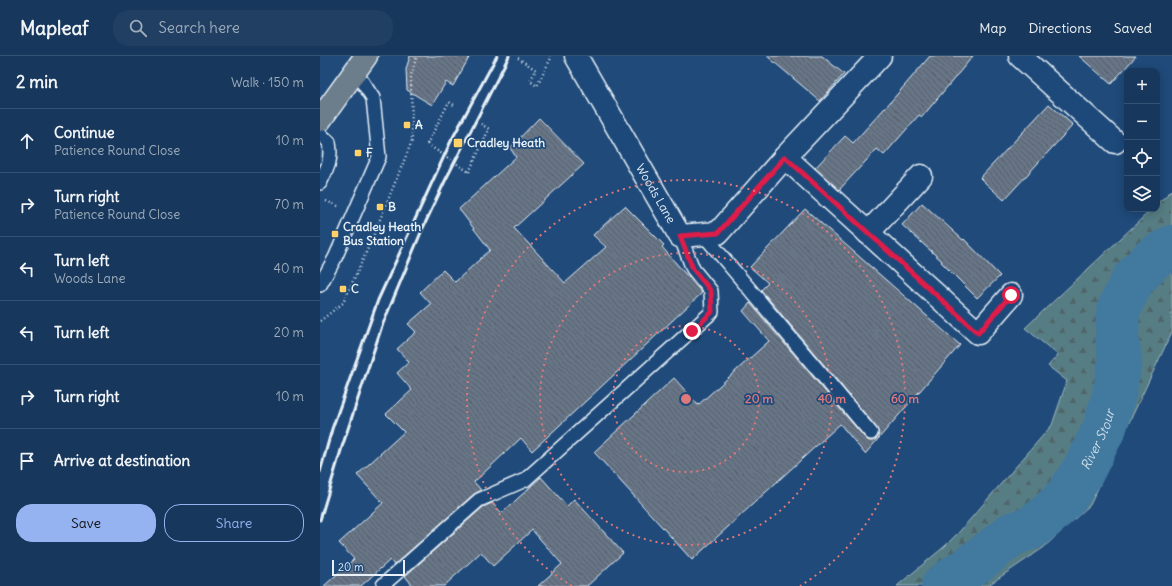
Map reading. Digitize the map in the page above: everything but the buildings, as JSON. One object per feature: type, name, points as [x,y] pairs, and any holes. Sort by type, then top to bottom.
[{"type":"main road","points":[[320,120],[360,64]]},
{"type":"street","name":"Woods Lane","points":[[576,56],[680,236],[718,233],[785,157],[880,56]]},
{"type":"street","points":[[1020,56],[1115,142]]},
{"type":"street","points":[[785,157],[978,333],[1011,295]]},
{"type":"street","points":[[868,233],[921,176]]},
{"type":"lane","points":[[320,285],[335,258],[379,157],[373,98],[360,64]]},
{"type":"lane","points":[[320,134],[330,142],[331,154],[320,183]]},
{"type":"lane","points":[[703,234],[871,433]]},
{"type":"lane","points":[[383,585],[479,500],[525,480],[712,312],[711,291],[693,269],[680,236]]},
{"type":"path","points":[[518,58],[536,70],[530,81],[537,86],[551,58],[550,56]]},
{"type":"path","points":[[454,105],[449,102],[427,144],[469,172],[490,129],[481,124]]},
{"type":"green space","points":[[1172,190],[1172,332],[1090,505],[1043,548],[987,586],[897,586],[945,546],[960,531],[1052,425],[1067,381],[1048,366],[1058,355],[1025,328],[1149,212],[1160,212],[1160,201]]},
{"type":"waterway","name":"River Stour","points":[[943,586],[1012,534],[1031,528],[1048,515],[1067,496],[1084,469],[1105,427],[1115,391],[1120,361],[1117,337],[1118,310],[1133,280],[1152,259],[1172,247]]},
{"type":"railway","points":[[320,472],[332,429],[378,300],[451,141],[497,56]]},
{"type":"railway","points":[[320,520],[342,447],[382,326],[422,230],[445,181],[509,56]]},
{"type":"place","name":"A","points":[[407,125]]},
{"type":"place","name":"Cradley Heath","points":[[458,143]]},
{"type":"place","name":"F","points":[[358,153]]},
{"type":"place","name":"B","points":[[380,207]]},
{"type":"place","name":"Cradley Heath Bus Station","points":[[335,234]]},
{"type":"place","name":"C","points":[[343,289]]},
{"type":"route","points":[[692,331],[712,312],[711,291],[693,269],[680,236],[718,233],[785,157],[978,333],[1011,295]]}]
